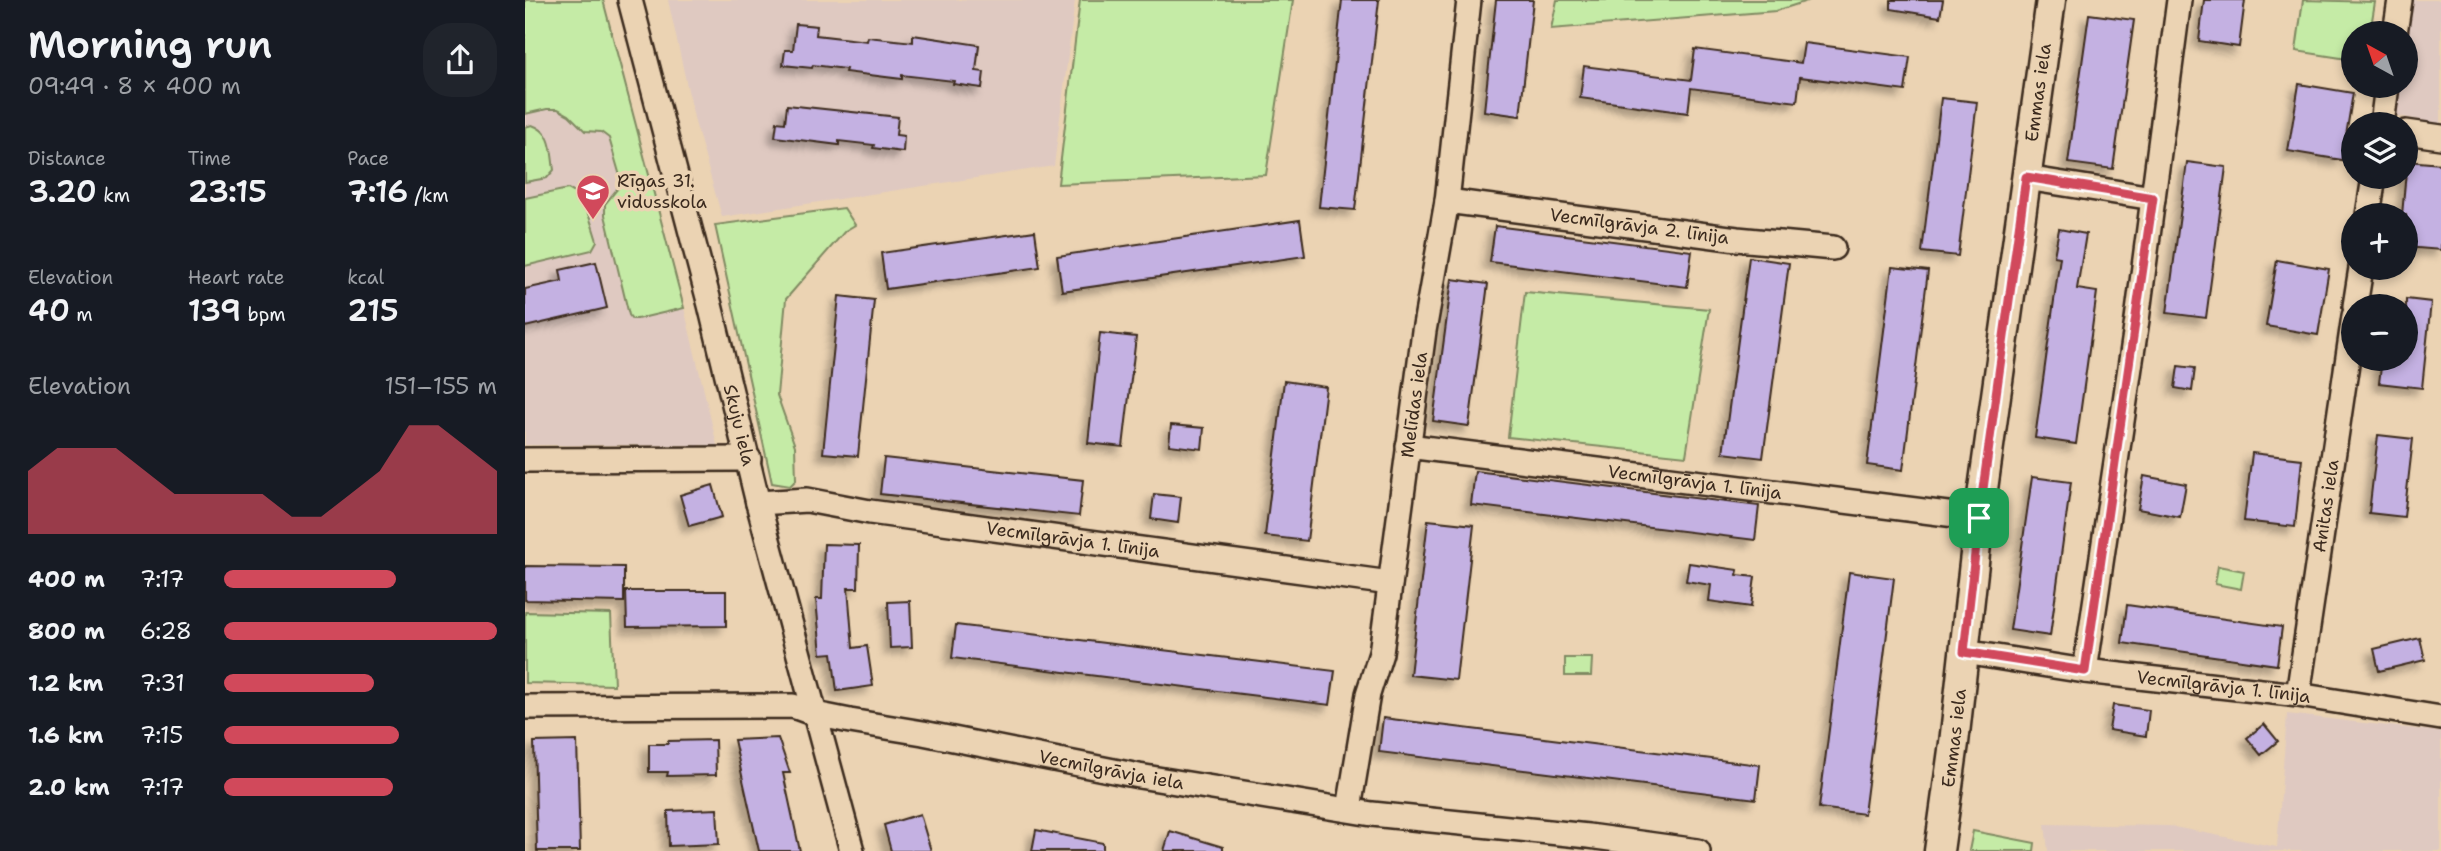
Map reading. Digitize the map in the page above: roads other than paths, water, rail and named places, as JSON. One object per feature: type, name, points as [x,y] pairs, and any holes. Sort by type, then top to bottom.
[{"type":"street","name":"Skuju iela","points":[[630,0],[749,459],[758,503],[852,851]]},
{"type":"street","name":"Melīdas iela","points":[[1349,809],[1368,694],[1381,653],[1408,446],[1447,201],[1469,0]]},
{"type":"street","name":"Emmas iela","points":[[1939,851],[1979,518],[2051,0]]},
{"type":"street","points":[[2085,671],[2179,0]]},
{"type":"street","points":[[2396,21],[2399,0]]},
{"type":"street","points":[[2418,134],[2441,137]]},
{"type":"street","points":[[2026,177],[2153,198]]},
{"type":"street","name":"Vecmīlgrāvja 2. līnija","points":[[1447,201],[1737,239],[1833,248]]},
{"type":"street","name":"Anitas iela","points":[[2298,695],[2346,371]]},
{"type":"street","name":"Vecmīlgrāvja 1. līnija","points":[[1408,446],[1979,518]]},
{"type":"street","points":[[525,460],[749,459]]},
{"type":"street","name":"Vecmīlgrāvja 1. līnija","points":[[758,503],[807,500],[870,512],[1390,583]]},
{"type":"street","name":"Vecmīlgrāvja 1. līnija","points":[[1964,652],[2085,671],[2298,695],[2441,718]]},
{"type":"street","name":"Vecmīlgrāvja iela","points":[[525,707],[793,706],[815,714],[1139,776],[1349,809],[1698,851]]},
{"type":"place","name":"Rīgas 31. vidusskola","points":[[593,221]]}]
